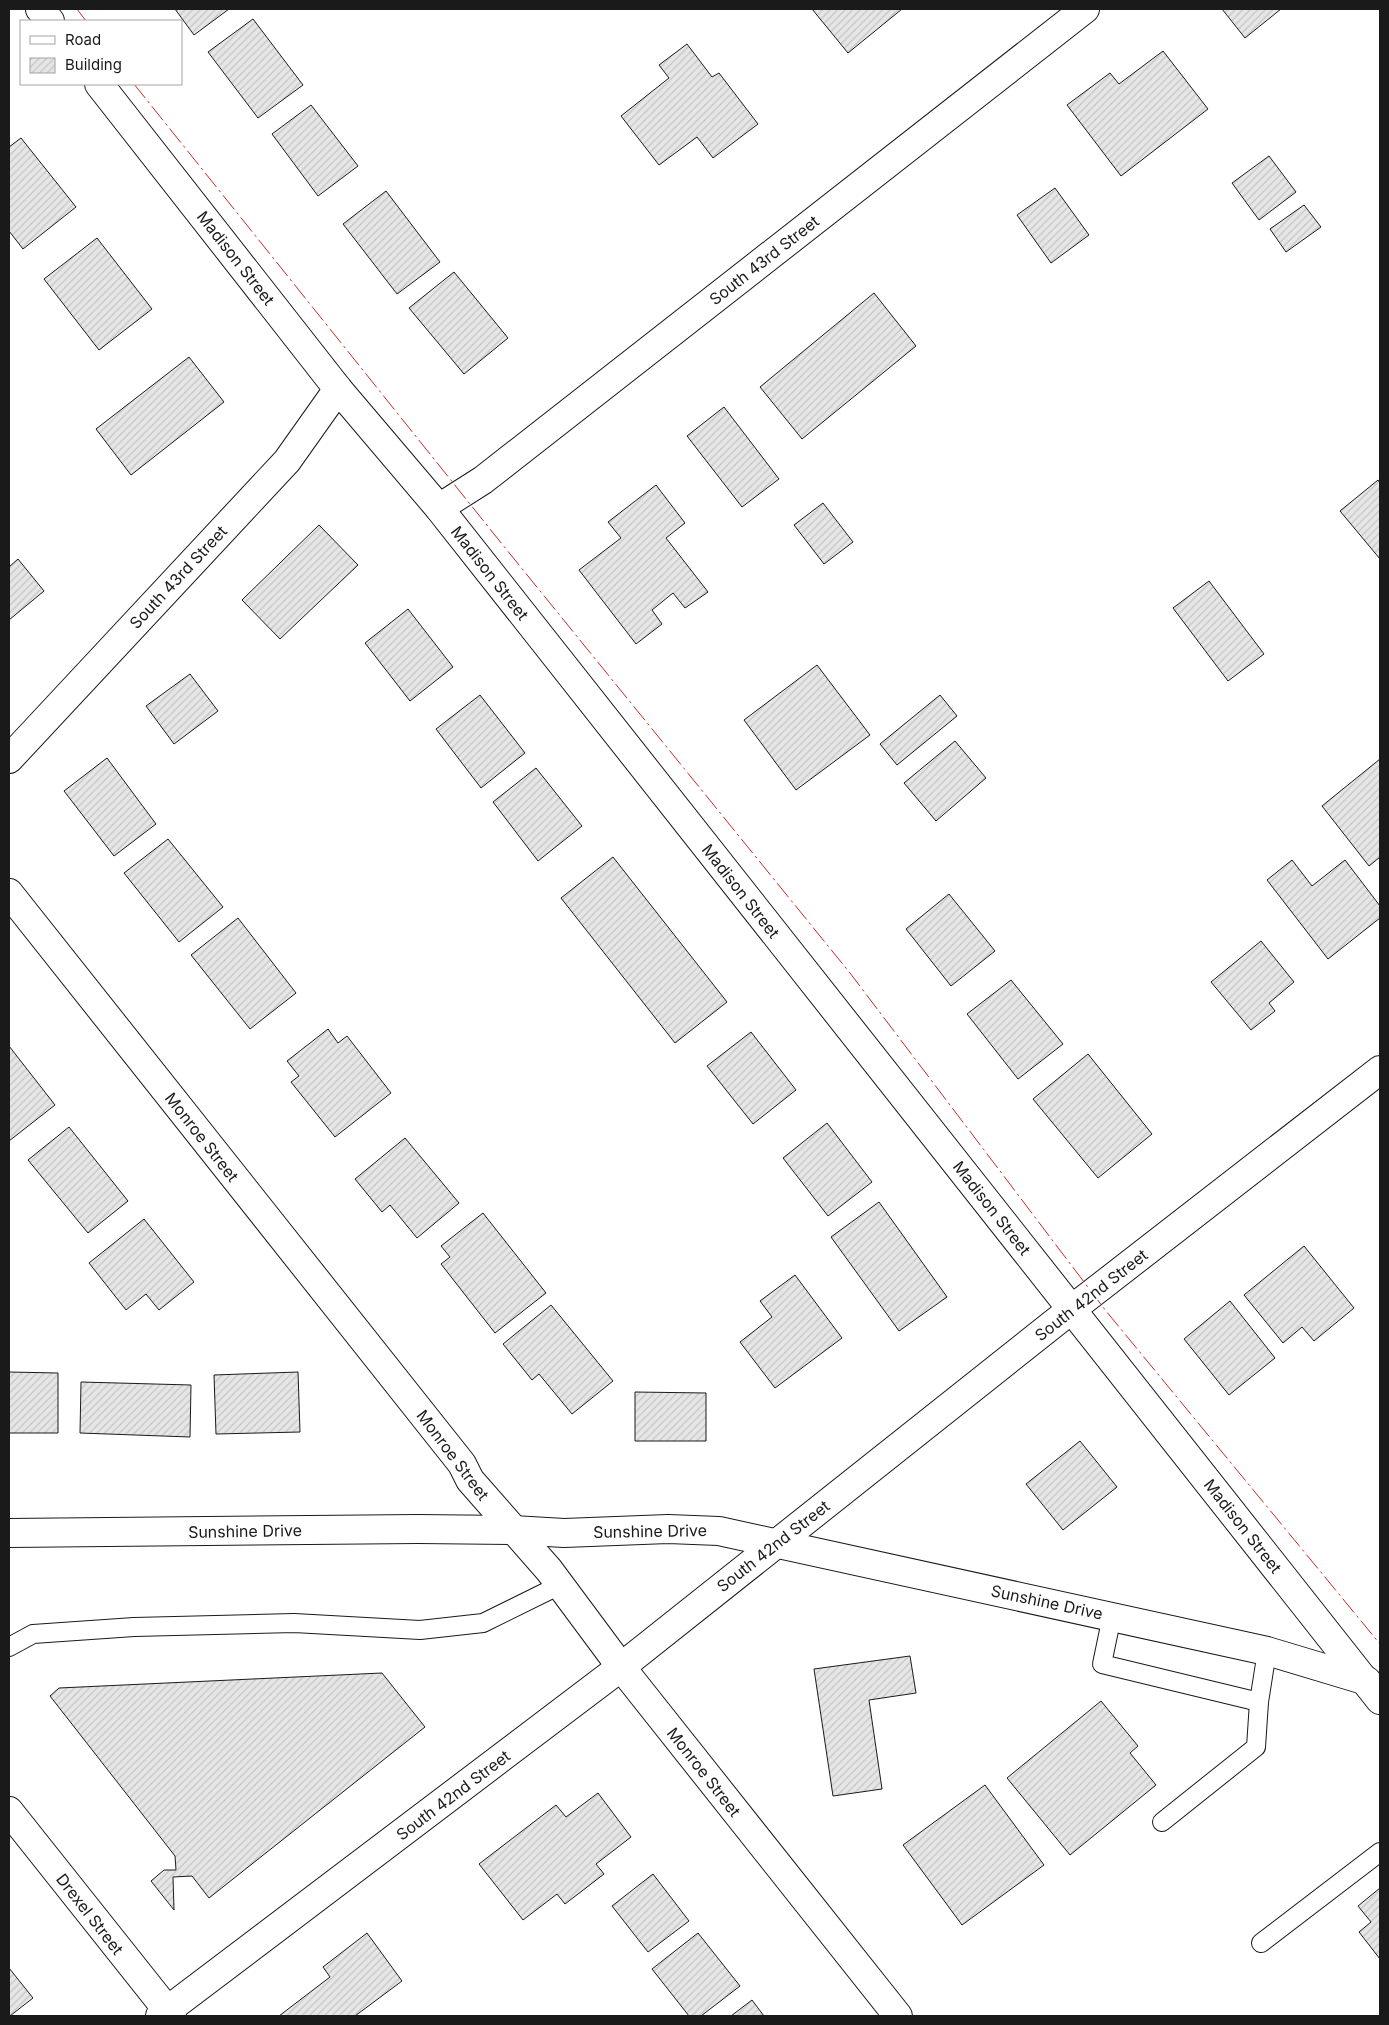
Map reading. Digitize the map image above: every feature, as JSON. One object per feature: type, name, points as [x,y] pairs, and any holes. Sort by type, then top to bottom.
[{"type":"street","points":[[40,9],[49,20]]},
{"type":"street","name":"South 43rd Street","points":[[439,508],[483,480],[1085,9]]},
{"type":"street","name":"Madison Street","points":[[100,85],[338,389],[439,508],[1375,1689]]},
{"type":"street","name":"South 43rd Street","points":[[9,759],[286,460],[338,389]]},
{"type":"street","name":"Monroe Street","points":[[9,893],[462,1464],[470,1480],[549,1570],[622,1667],[898,2016]]},
{"type":"street","name":"South 42nd Street","points":[[166,2014],[622,1667],[1072,1309],[1380,1070]]},
{"type":"street","name":"Sunshine Drive","points":[[9,1533],[512,1530],[564,1533],[668,1528],[720,1531],[778,1542],[1267,1651],[1375,1689]]},
{"type":"street","name":"Drexel Street","points":[[9,1811],[166,2014]]},
{"type":"lane","points":[[9,1647],[33,1634],[134,1627],[294,1622],[420,1630],[483,1623],[560,1585]]},
{"type":"lane","points":[[1112,1616],[1102,1664],[1259,1702]]},
{"type":"lane","points":[[1162,1822],[1256,1747],[1259,1702],[1267,1651]]},
{"type":"lane","points":[[1261,1943],[1380,1852]]},
{"type":"building","points":[[175,9],[229,9],[194,35]]},
{"type":"building","points":[[812,9],[902,9],[848,53]]},
{"type":"building","points":[[1222,9],[1281,9],[1245,38]]},
{"type":"building","points":[[253,19],[303,85],[258,118],[208,52]]},
{"type":"building","points":[[687,44],[712,77],[719,73],[758,124],[713,158],[697,137],[659,165],[621,116],[669,78],[659,65]]},
{"type":"building","points":[[1163,51],[1208,109],[1121,176],[1067,105],[1110,73],[1119,84]]},
{"type":"building","points":[[311,105],[358,166],[318,196],[272,134]]},
{"type":"building","points":[[21,138],[76,207],[23,249],[9,231],[9,147]]},
{"type":"building","points":[[1269,156],[1296,192],[1259,220],[1232,183]]},
{"type":"building","points":[[1055,188],[1089,235],[1051,263],[1017,215]]},
{"type":"building","points":[[386,191],[440,262],[397,294],[343,224]]},
{"type":"building","points":[[1304,205],[1321,227],[1286,252],[1270,229]]},
{"type":"building","points":[[97,238],[152,309],[99,350],[44,279]]},
{"type":"building","points":[[454,272],[508,338],[464,374],[409,308]]},
{"type":"building","points":[[874,293],[916,346],[802,439],[760,387]]},
{"type":"building","points":[[189,357],[224,402],[131,475],[96,429]]},
{"type":"building","points":[[724,407],[779,479],[742,507],[687,436]]},
{"type":"building","points":[[1378,480],[1380,483],[1380,559],[1340,511]]},
{"type":"building","points":[[656,485],[685,523],[666,538],[708,592],[685,608],[673,593],[652,610],[662,624],[636,644],[579,570],[621,538],[608,522]]},
{"type":"building","points":[[823,503],[853,542],[824,564],[794,525]]},
{"type":"building","points":[[319,525],[358,565],[280,639],[242,600]]},
{"type":"building","points":[[18,559],[44,591],[9,620],[9,567]]},
{"type":"building","points":[[1209,581],[1264,654],[1228,681],[1173,608]]},
{"type":"building","points":[[408,609],[453,667],[410,701],[365,643]]},
{"type":"building","points":[[817,665],[870,735],[796,790],[744,720]]},
{"type":"building","points":[[190,674],[218,711],[174,744],[146,706]]},
{"type":"building","points":[[480,695],[525,753],[481,788],[436,729]]},
{"type":"building","points":[[940,695],[957,716],[897,765],[880,744]]},
{"type":"building","points":[[955,741],[986,778],[936,821],[904,783]]},
{"type":"building","points":[[107,758],[156,824],[114,856],[64,791]]},
{"type":"building","points":[[1380,759],[1380,857],[1369,866],[1322,806]]},
{"type":"building","points":[[536,768],[582,826],[538,861],[493,802]]},
{"type":"building","points":[[168,839],[223,907],[179,942],[124,873]]},
{"type":"building","points":[[613,857],[727,1002],[675,1043],[561,898]]},
{"type":"building","points":[[1292,860],[1312,886],[1345,860],[1380,906],[1380,918],[1328,959],[1267,880]]},
{"type":"building","points":[[949,894],[995,951],[951,986],[906,929]]},
{"type":"building","points":[[238,918],[296,993],[250,1029],[191,955]]},
{"type":"building","points":[[1261,941],[1294,982],[1269,1003],[1275,1011],[1251,1030],[1211,982]]},
{"type":"building","points":[[1011,980],[1063,1044],[1018,1079],[967,1014]]},
{"type":"building","points":[[328,1029],[338,1043],[347,1036],[391,1093],[335,1137],[291,1082],[299,1076],[287,1061]]},
{"type":"building","points":[[751,1032],[796,1090],[753,1124],[707,1066]]},
{"type":"building","points":[[9,1046],[55,1105],[9,1141]]},
{"type":"building","points":[[1088,1054],[1152,1134],[1098,1178],[1033,1099]]},
{"type":"building","points":[[827,1123],[872,1182],[828,1216],[783,1158]]},
{"type":"building","points":[[69,1127],[128,1201],[88,1233],[28,1160]]},
{"type":"building","points":[[405,1138],[459,1203],[417,1238],[390,1205],[382,1212],[355,1179]]},
{"type":"building","points":[[879,1202],[947,1297],[899,1331],[831,1237]]},
{"type":"building","points":[[483,1213],[546,1293],[495,1333],[441,1264],[450,1257],[441,1246]]},
{"type":"building","points":[[144,1219],[194,1282],[159,1310],[146,1294],[126,1310],[89,1263]]},
{"type":"building","points":[[1304,1246],[1354,1308],[1314,1341],[1302,1327],[1283,1343],[1244,1295]]},
{"type":"building","points":[[795,1275],[842,1338],[775,1388],[740,1342],[772,1317],[760,1301]]},
{"type":"building","points":[[1230,1301],[1275,1358],[1229,1395],[1184,1339]]},
{"type":"building","points":[[551,1305],[613,1381],[572,1414],[539,1374],[532,1380],[503,1344]]},
{"type":"building","points":[[9,1372],[58,1373],[58,1433],[9,1433]]},
{"type":"building","points":[[298,1372],[300,1432],[216,1434],[214,1375]]},
{"type":"building","points":[[81,1382],[191,1385],[190,1437],[80,1433]]},
{"type":"building","points":[[635,1392],[706,1393],[706,1441],[635,1441]]},
{"type":"building","points":[[1080,1441],[1117,1487],[1063,1530],[1026,1484]]},
{"type":"building","points":[[910,1656],[916,1693],[869,1700],[882,1789],[833,1796],[814,1669]]},
{"type":"building","points":[[382,1673],[425,1727],[209,1898],[192,1876],[173,1877],[174,1910],[151,1881],[164,1870],[176,1870],[175,1856],[50,1696],[59,1688]]},
{"type":"building","points":[[1101,1701],[1138,1746],[1130,1753],[1156,1785],[1070,1855],[1007,1778]]},
{"type":"building","points":[[985,1785],[1044,1865],[962,1925],[903,1845]]},
{"type":"building","points":[[598,1793],[631,1837],[596,1864],[604,1874],[565,1904],[557,1894],[523,1920],[479,1864],[556,1805],[566,1817]]},
{"type":"building","points":[[653,1874],[689,1921],[648,1952],[612,1906]]},
{"type":"building","points":[[1380,1888],[1380,1959],[1359,1932],[1371,1922],[1358,1906]]},
{"type":"building","points":[[367,1933],[402,1981],[355,2016],[279,2016],[330,1977],[323,1967]]},
{"type":"building","points":[[698,1933],[740,1986],[701,2016],[689,2016],[652,1969]]},
{"type":"building","points":[[9,1968],[33,1998],[10,2016],[9,2016]]},
{"type":"building","points":[[752,2000],[764,2016],[731,2016]]},
{"type":"power","points":[[77,9],[85,20]]},
{"type":"power","points":[[135,85],[502,544],[850,973],[1106,1311],[1380,1644]]}]
